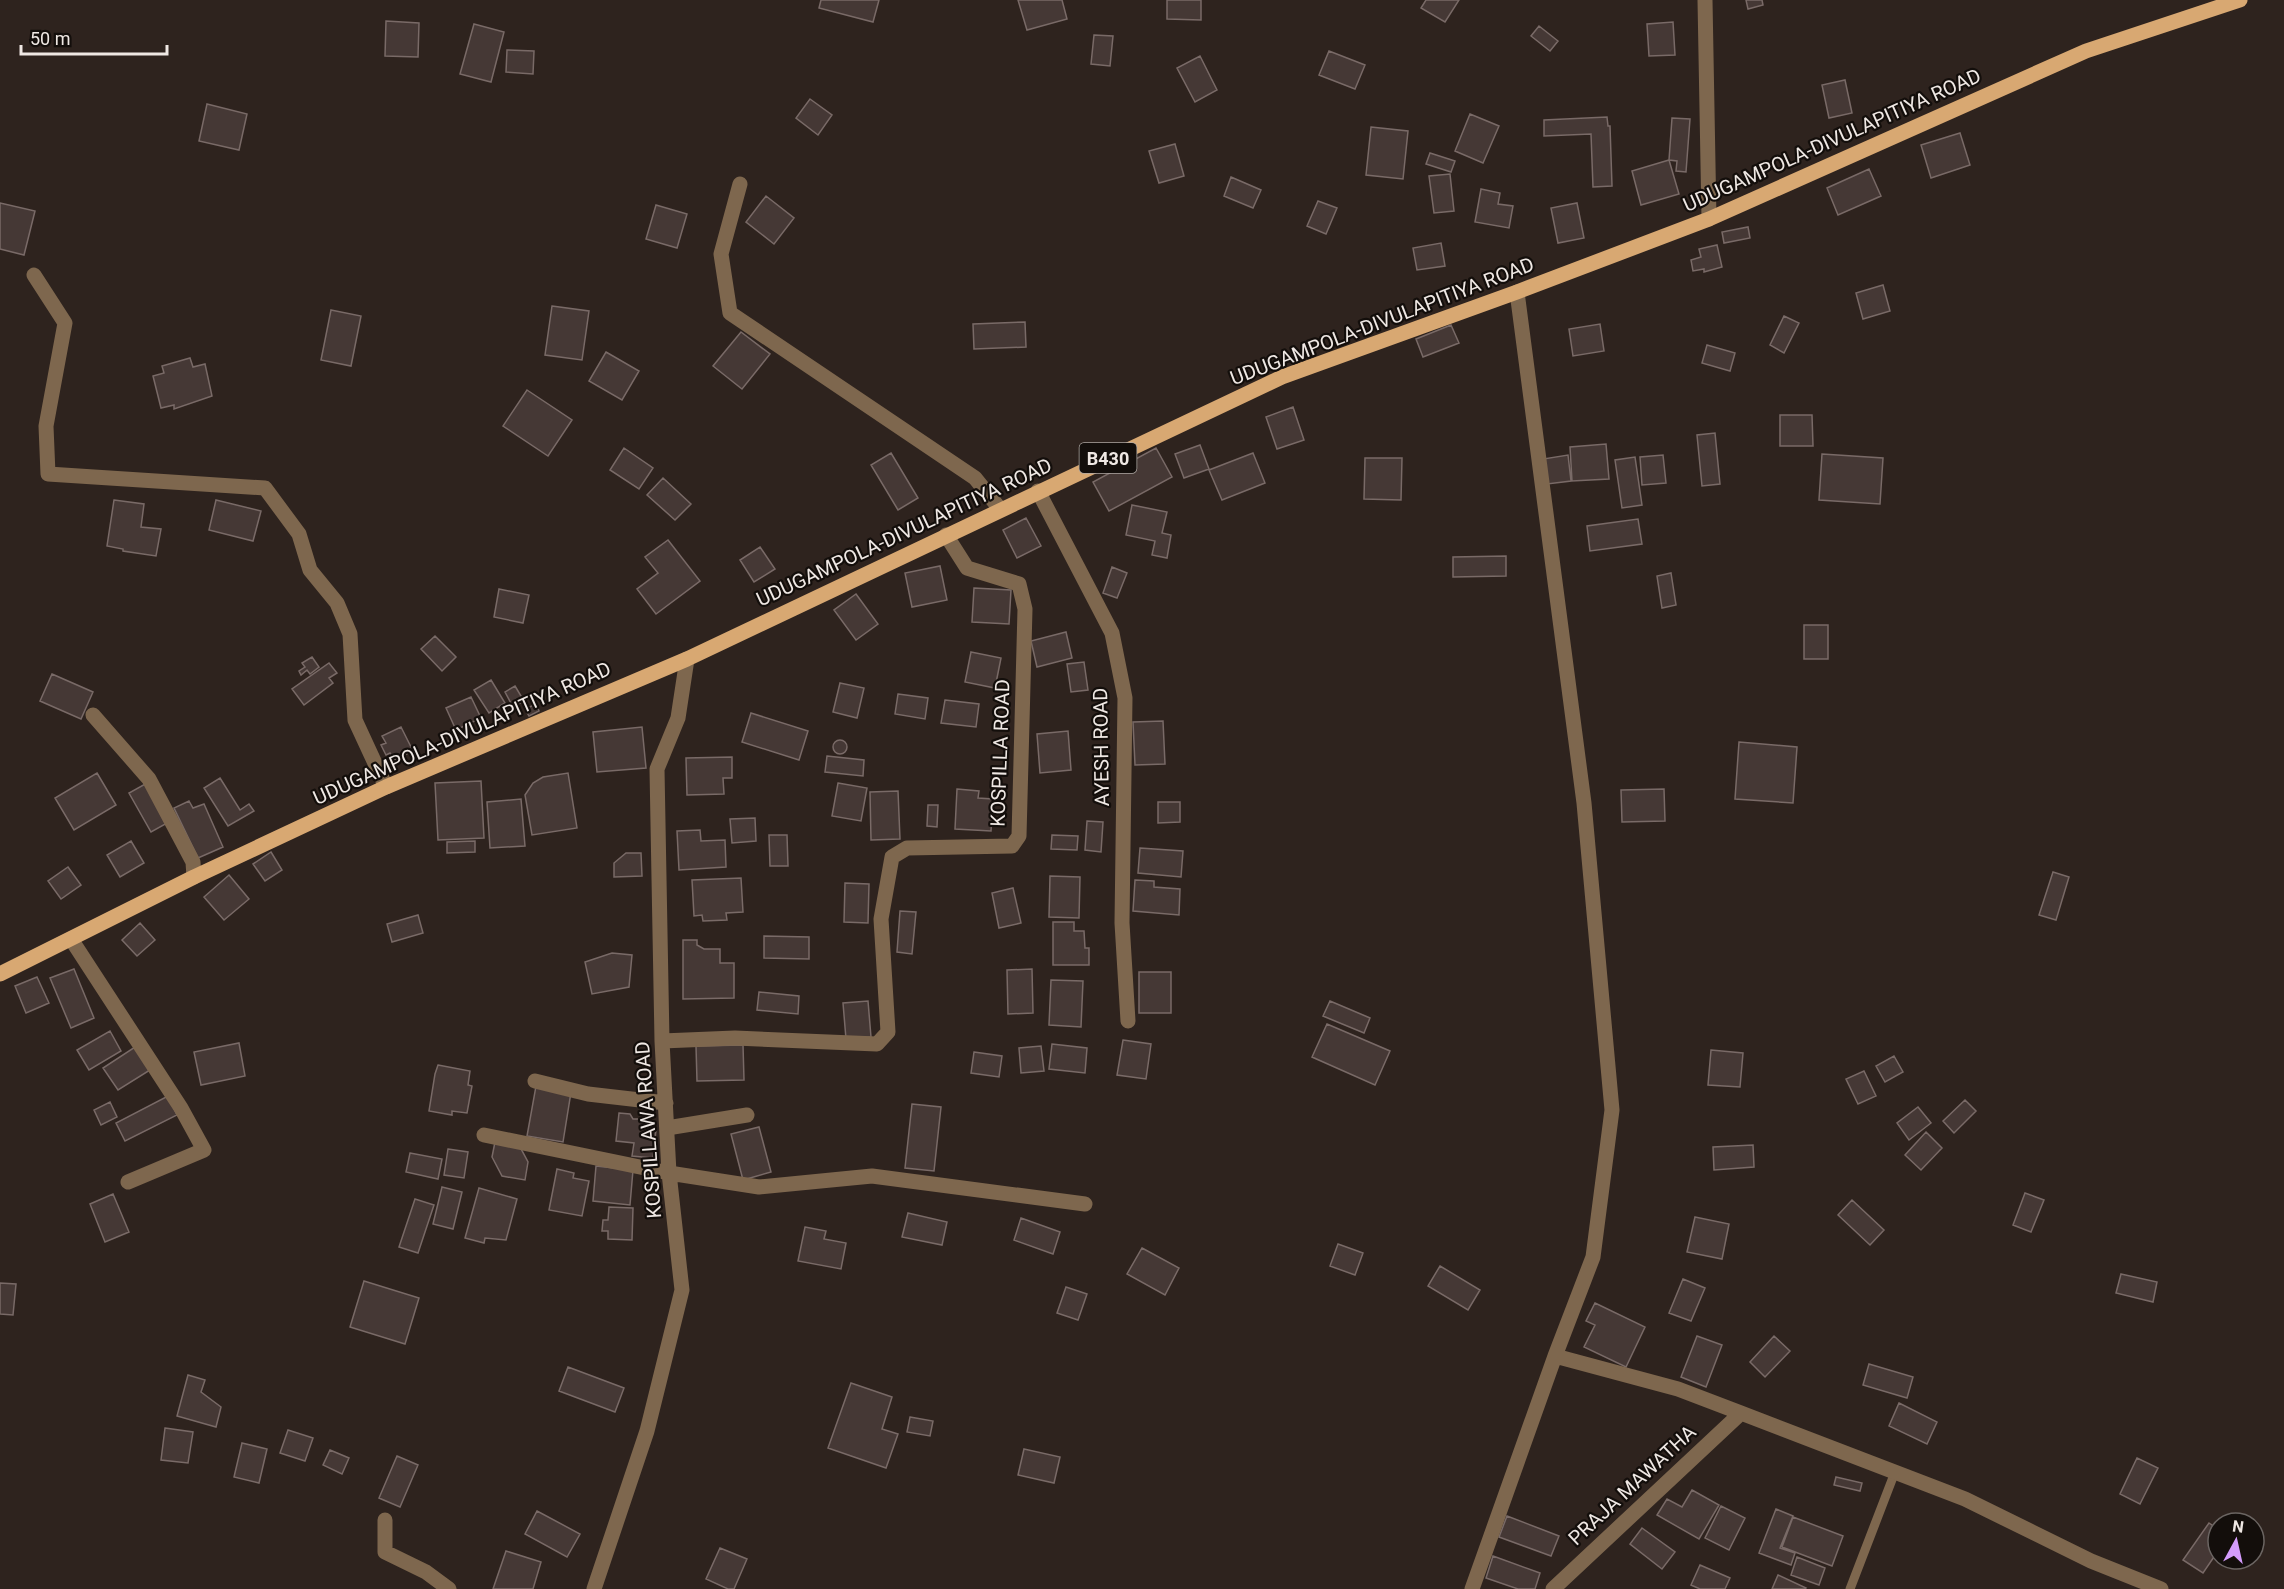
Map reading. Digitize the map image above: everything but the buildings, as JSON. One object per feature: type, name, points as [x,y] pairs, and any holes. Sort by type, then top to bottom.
[{"type":"main road","name":"UDUGAMPOLA-DIVULAPITIYA ROAD","points":[[0,974],[194,877],[386,787],[687,659],[1282,377],[1517,292],[1709,219],[2086,51],[2240,0]]},
{"type":"street","points":[[1705,0],[1709,219]]},
{"type":"street","points":[[740,184],[721,254],[729,313],[975,478],[1000,509]]},
{"type":"street","points":[[34,275],[65,323],[46,426],[48,474],[265,488],[299,534],[310,570],[337,603],[350,634],[355,720],[386,787]]},
{"type":"street","points":[[1472,1589],[1555,1356],[1593,1257],[1612,1110],[1584,803],[1517,292]]},
{"type":"street","name":"AYESH ROAD","points":[[1038,491],[1112,633],[1125,698],[1122,923],[1128,1021]]},
{"type":"street","name":"KOSPILLA ROAD","points":[[662,1041],[735,1038],[877,1044],[888,1032],[881,919],[892,857],[907,848],[1012,846],[1019,836],[1025,609],[1019,584],[967,568],[946,535]]},
{"type":"street","name":"KOSPILLAWA ROAD","points":[[594,1589],[647,1431],[682,1290],[669,1173],[662,1041],[657,769],[678,718],[687,659]]},
{"type":"street","points":[[93,715],[149,779],[193,862],[194,877]]},
{"type":"street","points":[[72,939],[181,1108],[204,1150],[128,1182]]},
{"type":"street","points":[[535,1081],[588,1094],[666,1103]]},
{"type":"street","points":[[667,1128],[747,1115]]},
{"type":"street","points":[[484,1135],[669,1173],[759,1187],[872,1176],[1085,1204]]},
{"type":"street","points":[[1555,1356],[1678,1389],[1895,1472],[1965,1499],[2091,1562],[2161,1589]]},
{"type":"street","name":"PRAJA MAWATHA","points":[[1553,1589],[1741,1413]]},
{"type":"street","points":[[384,1520],[385,1552],[426,1572],[449,1589]]},
{"type":"lane","points":[[1850,1589],[1895,1472]]}]
